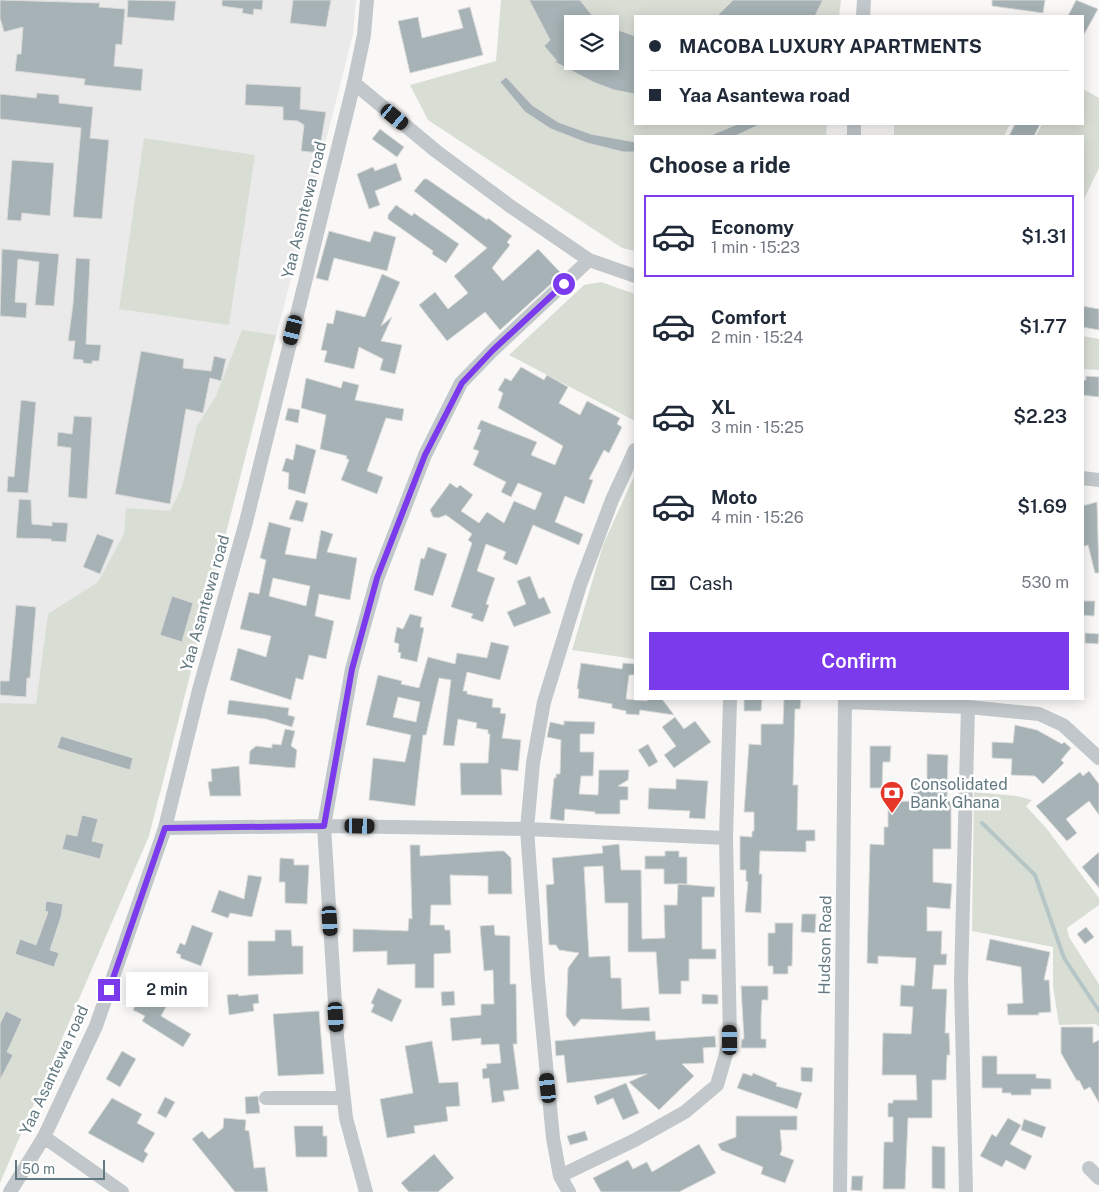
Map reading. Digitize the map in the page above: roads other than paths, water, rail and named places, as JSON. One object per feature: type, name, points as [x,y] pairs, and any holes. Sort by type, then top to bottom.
[{"type":"street","name":"Yaa Asantewa road","points":[[10,1192],[44,1137],[96,1026],[165,828],[199,690],[246,522],[354,83],[363,43],[367,0]]},
{"type":"street","points":[[862,15],[864,0]]},
{"type":"street","points":[[354,83],[496,196],[589,260],[634,276]]},
{"type":"street","points":[[366,1192],[346,1118],[337,1036],[324,826],[354,660],[377,578],[425,455],[462,383],[493,350],[589,260]]},
{"type":"street","points":[[569,1192],[560,1176],[552,1130],[539,1000],[526,829],[533,763],[544,702],[580,585],[612,500],[634,452]]},
{"type":"street","points":[[1084,478],[1099,480]]},
{"type":"street","points":[[560,1176],[635,1140],[685,1112],[717,1085],[730,1040],[726,838],[730,700]]},
{"type":"street","points":[[845,700],[968,707],[1039,714],[1063,725],[1099,758]]},
{"type":"street","name":"Hudson Road","points":[[840,1192],[845,700]]},
{"type":"street","points":[[966,1192],[961,981],[968,707]]},
{"type":"street","points":[[165,828],[324,826],[526,829],[726,838]]},
{"type":"street","points":[[266,1098],[344,1098]]},
{"type":"street","points":[[44,1137],[122,1192]]},
{"type":"street","points":[[1089,1168],[1099,1178]]},
{"type":"waterway","points":[[982,823],[1035,875],[1064,958],[1099,1011]]},
{"type":"place","name":"Consolidated Bank Ghana","points":[[892,814]]}]
